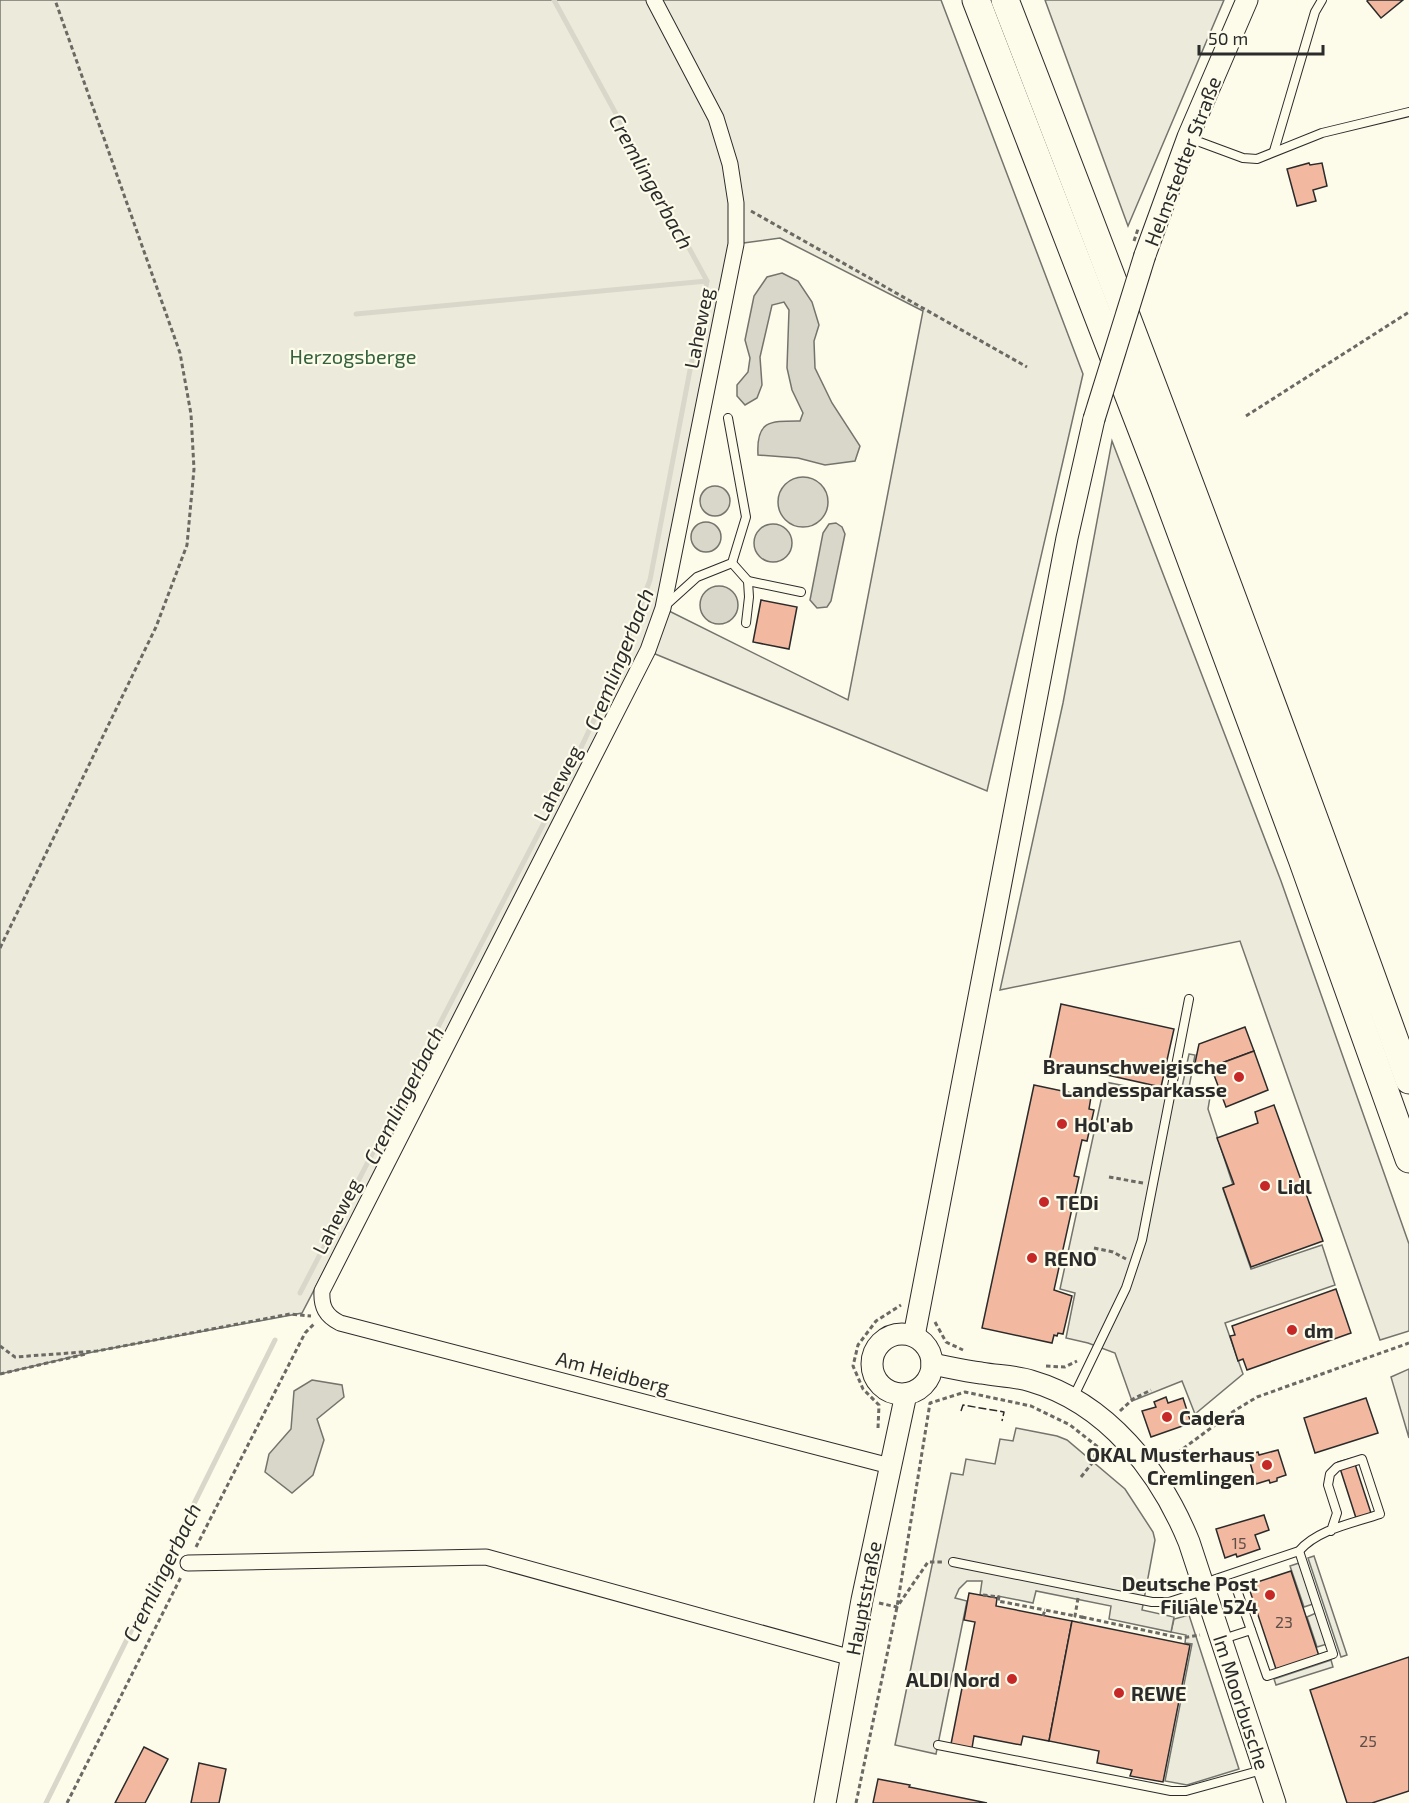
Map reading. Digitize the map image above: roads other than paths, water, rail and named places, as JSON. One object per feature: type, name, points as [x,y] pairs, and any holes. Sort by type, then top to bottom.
[{"type":"highway","points":[[970,0],[986,25]]},
{"type":"highway","points":[[976,0],[1168,498],[1302,859],[1409,1159]]},
{"type":"highway","points":[[1005,0],[1142,354],[1327,851],[1409,1080]]},
{"type":"street","name":"Laheweg","points":[[328,1315],[321,1304],[321,1291],[648,650],[663,608],[734,255],[736,203],[729,164],[716,118],[654,0]]},
{"type":"street","name":"Helmstedter Straße","points":[[914,1336],[1067,538],[1094,419],[1145,255],[1188,137],[1247,0]]},
{"type":"street","name":"Am Heidberg","points":[[328,1315],[340,1323],[890,1466]]},
{"type":"street","points":[[898,1334],[914,1336],[927,1347],[932,1364],[929,1378],[919,1389],[906,1394],[898,1394],[883,1388],[874,1375],[872,1359],[874,1352],[884,1339],[898,1334]]},
{"type":"street","name":"Im Moorbusche","points":[[932,1364],[1029,1380],[1056,1390],[1109,1424],[1151,1472],[1180,1521],[1213,1642],[1275,1803]]},
{"type":"street","name":"Hauptstraße","points":[[825,1803],[906,1394]]},
{"type":"street","points":[[188,1563],[486,1557],[852,1658]]},
{"type":"lane","points":[[1274,151],[1315,12],[1322,0]]},
{"type":"lane","points":[[1188,137],[1243,158],[1257,159],[1322,133],[1409,112]]},
{"type":"lane","points":[[728,418],[746,517],[732,563]]},
{"type":"lane","points":[[663,608],[697,577],[732,563]]},
{"type":"lane","points":[[732,563],[748,581],[801,592]]},
{"type":"lane","points":[[746,623],[748,581]]},
{"type":"lane","points":[[1072,1399],[1126,1288],[1142,1240],[1189,999]]},
{"type":"lane","points":[[953,1562],[1152,1602],[1169,1602],[1299,1551],[1311,1540],[1331,1531],[1380,1514],[1362,1459],[1337,1467],[1330,1474],[1329,1485],[1337,1513],[1331,1531]]},
{"type":"lane","points":[[1237,1590],[1267,1676],[1333,1654],[1299,1551]]},
{"type":"lane","points":[[1213,1642],[1251,1630]]},
{"type":"lane","points":[[938,1745],[1171,1791],[1186,1791],[1264,1770]]},
{"type":"waterway","name":"Cremlingerbach","points":[[300,1293],[561,790],[610,686],[650,580],[707,281],[554,0]]},
{"type":"waterway","points":[[356,314],[707,281]]},
{"type":"waterway","name":"Cremlingerbach","points":[[46,1803],[275,1340]]},
{"type":"place","name":"Braunschweigische Landessparkasse","points":[[1239,1077]]},
{"type":"place","name":"Hol'ab","points":[[1062,1124]]},
{"type":"place","name":"Lidl","points":[[1265,1186]]},
{"type":"place","name":"TEDi","points":[[1044,1202]]},
{"type":"place","name":"RENO","points":[[1032,1258]]},
{"type":"place","name":"dm","points":[[1292,1330]]},
{"type":"place","name":"Cadera","points":[[1167,1417]]},
{"type":"place","name":"OKAL Musterhaus Cremlingen","points":[[1267,1465]]},
{"type":"place","name":"Deutsche Post Filiale 524","points":[[1270,1595]]},
{"type":"place","name":"ALDI Nord","points":[[1012,1679]]},
{"type":"place","name":"REWE","points":[[1119,1693]]},
{"type":"park label","name":"Herzogsberge","points":[[353,356]]}]
